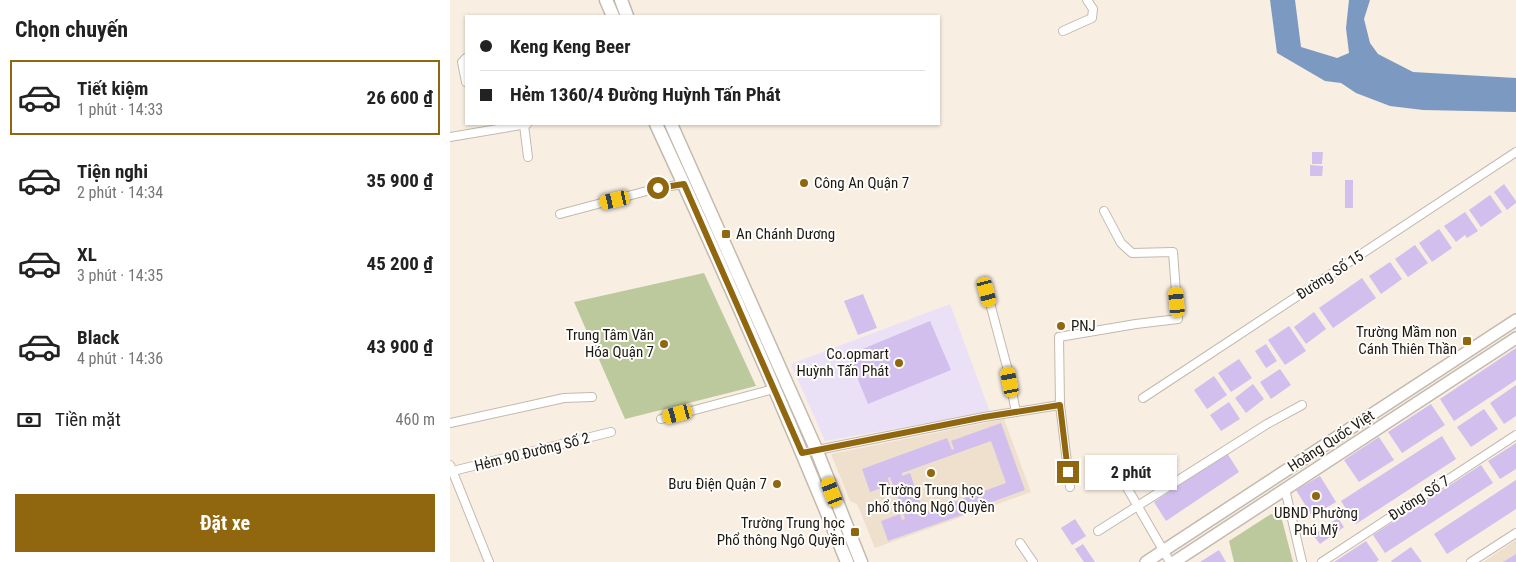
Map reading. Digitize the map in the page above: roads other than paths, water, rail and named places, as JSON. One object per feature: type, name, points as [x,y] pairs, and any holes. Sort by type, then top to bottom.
[{"type":"main road","points":[[606,0],[613,15]]},
{"type":"main road","points":[[621,0],[627,15]]},
{"type":"main road","points":[[656,125],[774,388],[847,562]]},
{"type":"main road","points":[[671,125],[816,449],[837,506],[861,562]]},
{"type":"main road","name":"Hoàng Quốc Việt","points":[[1146,562],[1516,320]]},
{"type":"main road","name":"Hoàng Quốc Việt","points":[[1174,562],[1516,338]]},
{"type":"street","points":[[1062,31],[1092,18],[1093,9],[1087,0]]},
{"type":"street","points":[[465,59],[462,62],[465,77]]},
{"type":"street","points":[[475,125],[477,132]]},
{"type":"street","points":[[450,137],[525,125],[528,156]]},
{"type":"street","name":"Đường Số 15","points":[[1143,398],[1516,152]]},
{"type":"street","points":[[560,214],[658,188],[684,184]]},
{"type":"street","points":[[1070,487],[1060,405],[1059,337],[1178,319],[1173,252],[1132,253],[1121,243],[1104,211]]},
{"type":"street","points":[[987,292],[1007,367],[1016,412]]},
{"type":"street","points":[[661,419],[774,388]]},
{"type":"street","points":[[450,423],[564,398],[592,397]]},
{"type":"street","points":[[802,453],[1060,405]]},
{"type":"street","points":[[1098,531],[1266,424],[1302,405]]},
{"type":"street","name":"Hẻm 90 Đường Số 2","points":[[452,468],[611,432]]},
{"type":"street","name":"Đường Số 7","points":[[1322,562],[1516,435]]},
{"type":"street","points":[[452,468],[489,562]]},
{"type":"street","points":[[1122,479],[1170,562]]},
{"type":"street","points":[[1285,489],[1302,562]]},
{"type":"street","points":[[1471,562],[1516,533]]},
{"type":"street","points":[[1020,543],[1033,562]]},
{"type":"water","points":[[1270,0],[1295,0],[1301,47],[1337,58],[1349,53],[1346,28],[1349,0],[1370,0],[1364,19],[1370,43],[1378,54],[1413,72],[1516,78],[1516,112],[1423,110],[1390,106],[1356,93],[1341,83],[1325,81],[1277,53]]},
{"type":"place","name":"Công An Quận 7","points":[[804,183]]},
{"type":"place","name":"An Chánh Dương","points":[[726,234]]},
{"type":"place","name":"PNJ","points":[[1061,326]]},
{"type":"place","name":"Trường Mầm non Cánh Thiên Thần","points":[[1467,341]]},
{"type":"place","name":"Trung Tâm Văn Hóa Quận 7","points":[[664,344]]},
{"type":"place","name":"Co.opmart Huỳnh Tấn Phát","points":[[899,363]]},
{"type":"place","name":"Trường Trung học phổ thông Ngô Quyền","points":[[931,473]]},
{"type":"place","name":"Bưu Điện Quận 7","points":[[777,484]]},
{"type":"place","name":"UBND Phường Phú Mỹ","points":[[1316,496]]},
{"type":"place","name":"Trường Trung học Phổ thông Ngô Quyền","points":[[855,532]]}]
